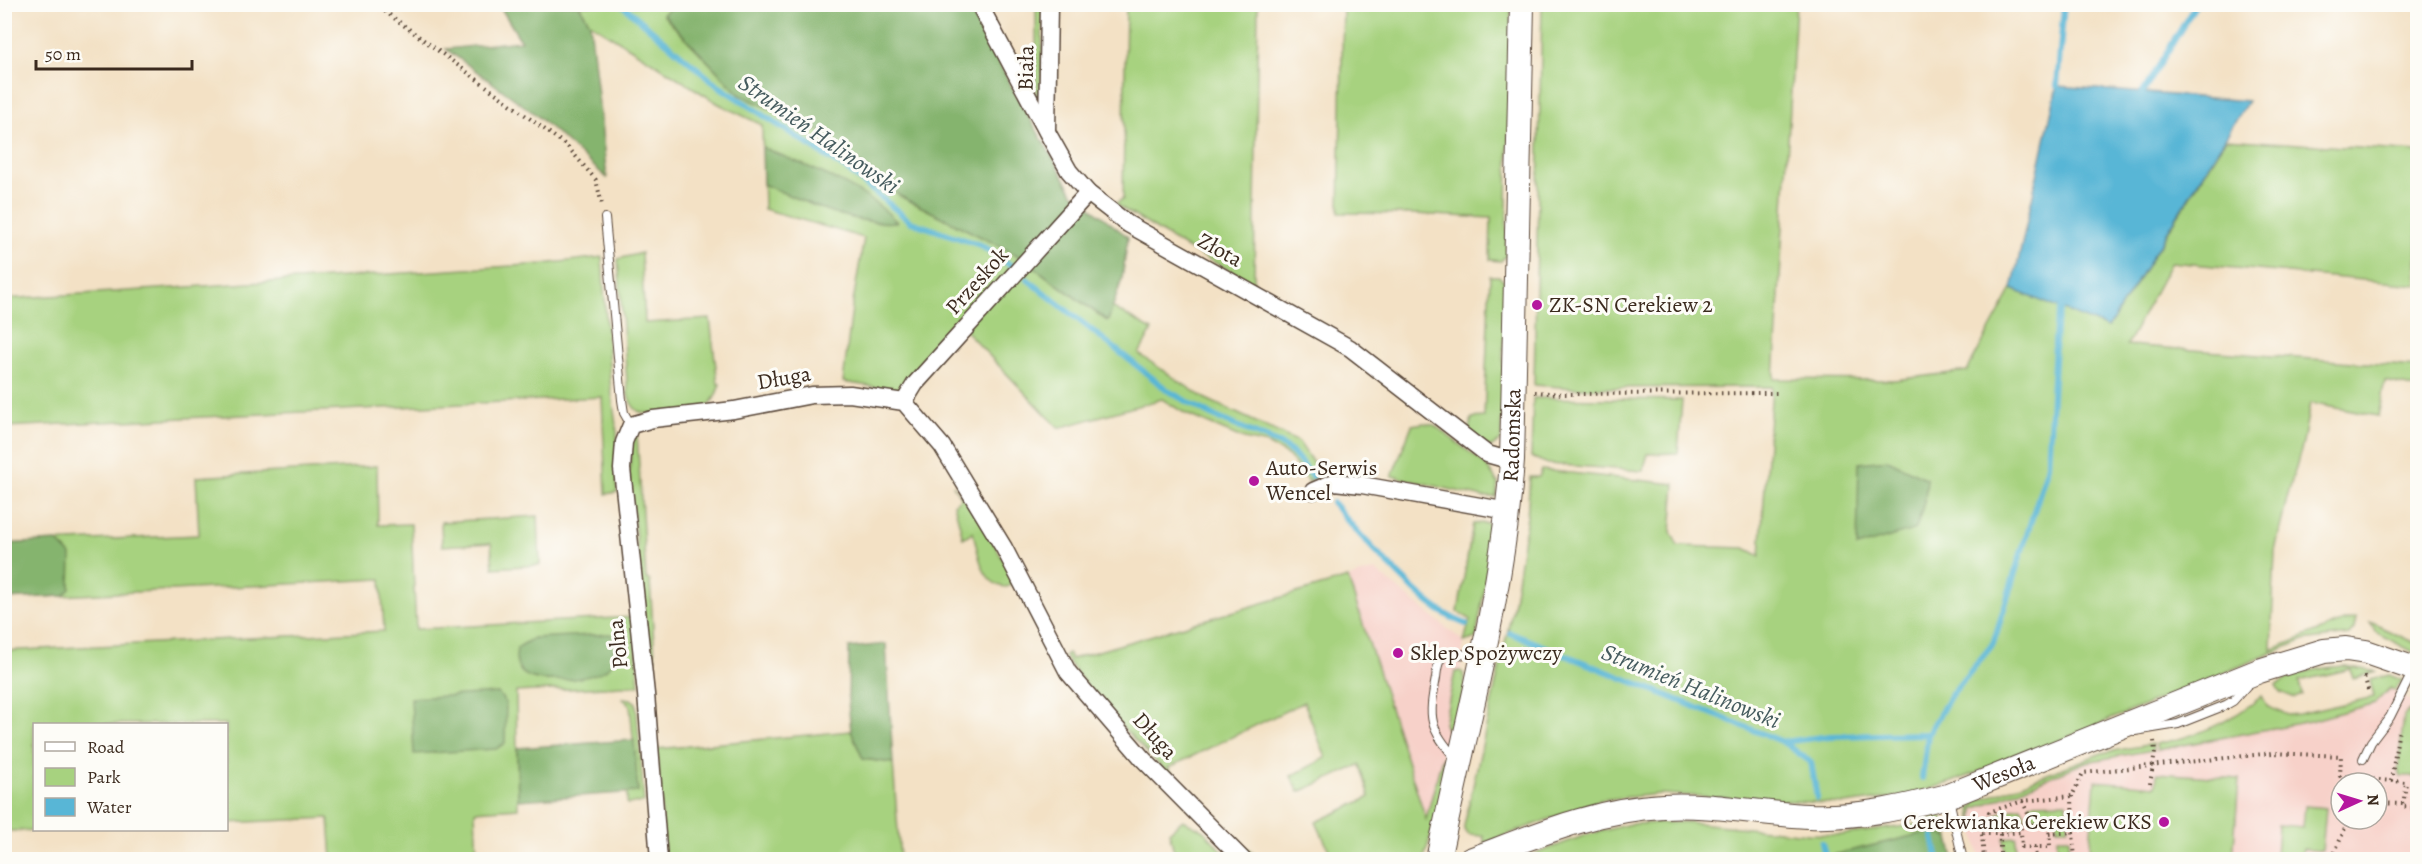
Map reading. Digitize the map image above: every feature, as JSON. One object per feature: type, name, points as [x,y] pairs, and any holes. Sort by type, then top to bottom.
[{"type":"street","name":"Złota","points":[[980,4],[1047,132],[1070,171],[1088,194],[1128,224],[1350,348],[1487,454],[1512,461]]},
{"type":"street","name":"Biała","points":[[1047,132],[1049,4]]},
{"type":"street","name":"Radomska","points":[[1438,860],[1482,656],[1508,511],[1514,389],[1522,4]]},
{"type":"street","name":"Przeskok","points":[[904,402],[915,384],[1088,194]]},
{"type":"street","name":"Długa","points":[[631,425],[653,419],[734,410],[812,394],[850,394],[904,402],[942,446],[986,517],[1068,672],[1143,759],[1243,860]]},
{"type":"street","name":"Polna","points":[[631,425],[624,442],[622,469],[646,694],[659,860]]},
{"type":"street","points":[[1313,491],[1334,482],[1362,484],[1508,511]]},
{"type":"street","name":"Wesoła","points":[[1470,860],[1598,814],[1638,808],[1685,805],[1809,816],[1847,816],[1894,810],[1948,796],[2259,671],[2324,651],[2346,649],[2366,652],[2416,670]]},
{"type":"lane","points":[[604,218],[622,400],[624,413],[631,425]]},
{"type":"lane","points":[[1458,762],[1436,731],[1430,717],[1438,663],[1446,653],[1482,656]]},
{"type":"lane","points":[[2363,759],[2371,742],[2390,717],[2416,670]]},
{"type":"lane","points":[[1948,796],[1963,860]]},
{"type":"path","points":[[375,4],[567,146],[596,180],[604,218]]},
{"type":"path","points":[[1514,389],[1563,394],[1779,393]]},
{"type":"path","points":[[2150,784],[2155,752],[2154,741]]},
{"type":"path","points":[[2075,860],[2072,796],[2084,773],[2273,753],[2341,756],[2340,771]]},
{"type":"path","points":[[2389,782],[2406,782],[2403,807],[2418,808]]},
{"type":"path","points":[[1984,860],[1982,834],[1989,812],[2023,801],[2072,796]]},
{"type":"path","points":[[2023,801],[2032,824]]},
{"type":"path","points":[[2389,803],[2404,804]]},
{"type":"path","points":[[2049,823],[2050,847],[2022,847],[2021,832],[2021,824],[2049,823]]},
{"type":"path","points":[[2303,860],[2332,859],[2344,831]]},
{"type":"path","points":[[1982,834],[2021,832]]},
{"type":"path","points":[[2049,834],[2073,832]]},
{"type":"path","points":[[2000,834],[2000,860]]},
{"type":"path","points":[[2035,847],[2036,860]]},
{"type":"shaded area","points":[[1375,570],[1464,642],[1460,671],[1454,673],[1444,723],[1446,729],[1442,758],[1427,820],[1348,578]]},
{"type":"shaded area","points":[[2390,688],[2412,702],[2417,692],[2417,859],[1980,859],[1973,828],[1974,810],[2086,762],[2310,721],[2375,703]]},
{"type":"green space","points":[[675,4],[968,5],[1073,193],[1128,237],[1122,279],[1108,321],[1017,255],[900,196],[821,132],[740,95],[663,14]]},
{"type":"green space","points":[[499,5],[579,5],[590,23],[607,178],[535,114],[446,49],[521,41]]},
{"type":"green space","points":[[579,5],[675,5],[663,15],[740,95],[821,132],[900,196],[1017,255],[1107,321],[1112,307],[1152,330],[1139,354],[1204,398],[1299,442],[1321,475],[1308,482],[1289,456],[1267,444],[1244,439],[1186,414],[1162,399],[1059,428],[956,321],[900,391],[843,382],[864,238],[764,209],[762,125],[719,104],[590,23]]},
{"type":"green space","points":[[1036,5],[1043,5],[1041,107],[1036,99]]},
{"type":"green space","points":[[1126,5],[1258,5],[1254,283],[1185,247],[1115,204],[1123,199]]},
{"type":"green space","points":[[1343,5],[1511,5],[1506,255],[1501,261],[1490,260],[1491,218],[1339,213]]},
{"type":"green space","points":[[1542,5],[1796,5],[1774,379],[1894,380],[1967,371],[2012,289],[2108,328],[2226,139],[2417,152],[2417,285],[2171,262],[2127,345],[2417,367],[2417,388],[2385,381],[2378,416],[2310,403],[2303,443],[2287,498],[2275,551],[2271,650],[2356,618],[2354,629],[2349,635],[2301,641],[2058,741],[1952,782],[1911,795],[1845,804],[1660,794],[1600,800],[1485,843],[1483,836],[1469,835],[1464,830],[1464,826],[1513,607],[1527,517],[1530,477],[1539,477],[1542,470],[1675,484],[1671,532],[1678,546],[1745,548],[1760,556],[1772,387],[1574,388],[1534,385]]},
{"type":"green space","points":[[762,147],[852,188],[884,209],[897,222],[863,220],[846,216],[812,205],[763,184]]},
{"type":"green space","points":[[641,253],[645,323],[710,319],[718,384],[720,384],[712,401],[705,408],[671,413],[643,413],[633,406],[628,395],[618,259]]},
{"type":"green space","points":[[602,257],[610,381],[617,433],[617,492],[606,494],[602,397],[5,427],[5,299],[543,264]]},
{"type":"green space","points":[[1490,276],[1499,276],[1505,283],[1501,440],[1492,447],[1486,446],[1468,432],[1472,418],[1484,417]]},
{"type":"green space","points":[[1533,398],[1682,400],[1678,453],[1648,454],[1643,471],[1548,464],[1531,457]]},
{"type":"green space","points":[[1424,423],[1434,425],[1485,464],[1498,483],[1496,497],[1483,497],[1392,476],[1412,425]]},
{"type":"green space","points":[[637,434],[646,578],[650,581],[655,659],[649,660],[629,474],[633,437]]},
{"type":"green space","points":[[1888,460],[1927,479],[1925,499],[1916,529],[1857,547],[1859,463]]},
{"type":"green space","points":[[377,466],[378,525],[411,524],[416,629],[634,617],[639,685],[516,692],[518,808],[475,811],[477,859],[332,859],[329,818],[228,823],[228,723],[33,723],[33,830],[5,831],[4,651],[384,631],[381,579],[4,599],[5,544],[199,535],[196,477]]},
{"type":"green space","points":[[953,485],[984,524],[1012,577],[1011,584],[1007,587],[991,581],[986,574],[973,532],[963,538],[954,504],[961,498]]},
{"type":"green space","points":[[538,516],[540,565],[493,568],[491,543],[442,546],[441,522]]},
{"type":"green space","points":[[1473,524],[1495,525],[1476,638],[1464,642],[1470,619],[1458,612]]},
{"type":"green space","points":[[57,541],[71,555],[70,589],[63,596],[5,599],[5,544]]},
{"type":"green space","points":[[1348,578],[1426,819],[1442,758],[1444,778],[1442,792],[1424,859],[1333,859],[1316,822],[1370,797],[1360,765],[1299,792],[1291,776],[1326,758],[1304,702],[1168,768],[1221,826],[1257,856],[1253,858],[1243,851],[1103,707],[1064,656],[1068,653],[1071,659]]},
{"type":"green space","points":[[2370,622],[2417,644],[2417,654],[2375,632]]},
{"type":"green space","points":[[612,634],[614,660],[598,674],[575,679],[536,679],[526,675],[517,665],[517,648],[533,638]]},
{"type":"green space","points":[[886,644],[893,763],[863,759],[851,731],[848,701],[849,648]]},
{"type":"green space","points":[[2345,666],[2377,672],[2353,678],[2351,669],[2299,681],[2302,695],[2295,698],[2280,692],[2276,685],[2309,671]]},
{"type":"green space","points":[[1455,672],[1463,673],[1465,685],[1455,727],[1446,729],[1444,723]]},
{"type":"green space","points":[[2389,675],[2402,680],[2395,691],[2390,688],[2375,703],[2310,721],[2157,750],[2156,744],[2199,733],[2225,721],[2262,696],[2268,707],[2288,715],[2299,714],[2374,697],[2370,680]]},
{"type":"green space","points":[[498,693],[506,703],[505,743],[496,749],[414,754],[411,698]]},
{"type":"green space","points":[[622,698],[631,699],[636,703],[644,802],[627,804],[627,792],[638,791],[630,705]]},
{"type":"green space","points":[[2409,710],[2417,741],[2417,777],[2401,777],[2398,769],[2404,715]]},
{"type":"green space","points":[[851,731],[863,759],[893,763],[900,859],[665,859],[657,749]]},
{"type":"green space","points":[[634,740],[638,792],[518,800],[517,748]]},
{"type":"green space","points":[[2152,744],[2153,750],[2086,762],[1974,809],[1973,828],[1971,808],[1978,801],[2102,753]]},
{"type":"green space","name":"Cerekwianka Cerekiew CKS","points":[[2157,773],[2239,779],[2233,859],[2089,859],[2095,781],[2156,786]]},
{"type":"green space","points":[[2067,802],[2068,828],[2057,828],[2057,817],[2034,817],[2029,803]]},
{"type":"green space","points":[[2305,806],[2326,808],[2322,851],[2303,849],[2299,859],[2276,857],[2278,825],[2303,827]]},
{"type":"green space","points":[[2021,807],[2026,817],[2016,817],[2016,828],[1987,829],[1996,816]]},
{"type":"green space","points":[[1942,816],[1949,838],[1933,831],[1829,856],[1833,859],[1519,860],[1583,836],[1630,824],[1687,822],[1841,835],[1913,825]]},
{"type":"green space","points":[[1183,820],[1203,830],[1230,859],[1176,859],[1169,832]]},
{"type":"green space","points":[[1933,831],[1949,838],[1954,859],[1833,860],[1829,856]]},
{"type":"green space","points":[[2016,837],[2016,851],[2032,851],[2031,859],[2005,859],[2004,838]]},
{"type":"green space","points":[[2057,838],[2069,838],[2070,859],[2041,859],[2041,851],[2057,851]]},
{"type":"water","points":[[2057,86],[2248,101],[2108,328],[2012,289]]},
{"type":"waterway","name":"Strumień Halinowski","points":[[621,4],[717,85],[849,171],[911,222],[980,245],[1012,266]]},
{"type":"waterway","points":[[2057,86],[2064,4]]},
{"type":"waterway","points":[[2139,99],[2196,4]]},
{"type":"waterway","name":"Strumień Halinowski","points":[[1027,279],[1170,392],[1211,415],[1280,444],[1293,453],[1312,476]]},
{"type":"waterway","points":[[1922,778],[1928,734],[1951,695],[1993,644],[2048,466],[2056,327],[2063,302]]},
{"type":"waterway","name":"Strumień Halinowski","points":[[1333,503],[1372,548],[1413,589],[1443,612],[1466,624]]},
{"type":"waterway","name":"Strumień Halinowski","points":[[1510,633],[1783,742],[1830,736],[1928,734]]},
{"type":"waterway","points":[[1783,742],[1811,762],[1817,798]]},
{"type":"waterway","name":"Strumień Halinowski","points":[[1933,837],[1938,860]]},
{"type":"waterway","points":[[1822,843],[1826,860]]},
{"type":"place","name":"ZK-SN Cerekiew 2","points":[[1537,305]]},
{"type":"place","name":"Auto-Serwis Wencel","points":[[1254,481]]},
{"type":"place","name":"Sklep Spożywczy","points":[[1398,653]]},
{"type":"place","name":"Cerekwianka Cerekiew CKS","points":[[2164,822]]}]
